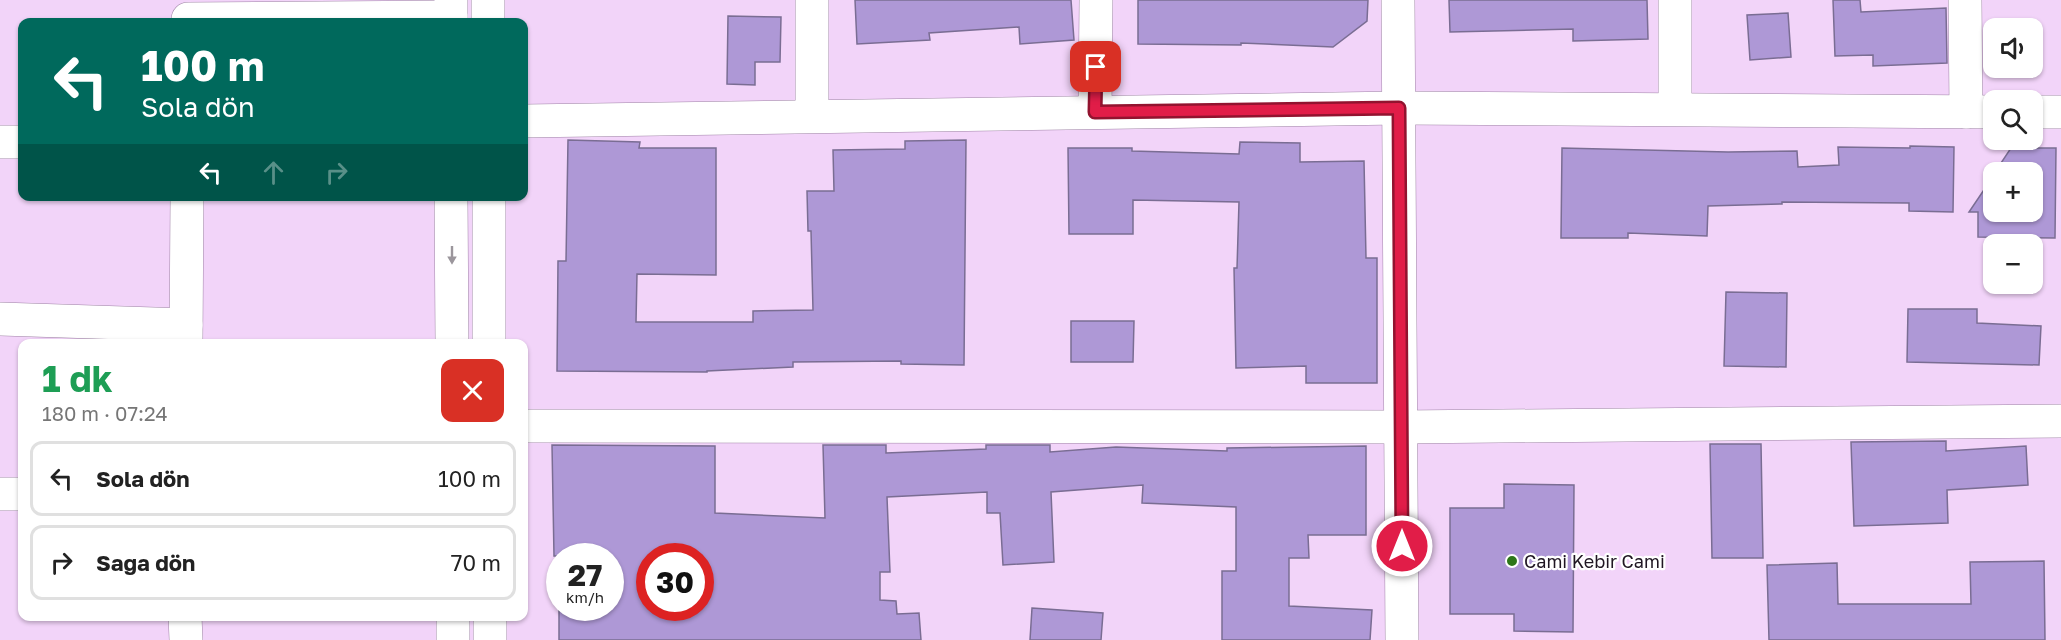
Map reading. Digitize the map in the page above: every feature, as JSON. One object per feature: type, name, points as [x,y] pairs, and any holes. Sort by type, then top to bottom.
[{"type":"street","points":[[488,0],[488,18]]},
{"type":"street","points":[[812,0],[812,116]]},
{"type":"street","points":[[1095,112],[1096,0]]},
{"type":"street","points":[[1398,0],[1402,640]]},
{"type":"street","points":[[1675,0],[1675,109]]},
{"type":"street","points":[[528,121],[1399,108],[1980,112],[1965,0]]},
{"type":"street","points":[[188,14],[451,13]]},
{"type":"street","points":[[2043,112],[2061,112]]},
{"type":"street","points":[[0,142],[18,142]]},
{"type":"street","points":[[0,319],[186,334],[187,201]]},
{"type":"street","points":[[451,201],[452,339]]},
{"type":"street","points":[[489,201],[489,339]]},
{"type":"street","points":[[528,426],[1401,427],[2061,421]]},
{"type":"street","points":[[0,494],[18,494]]},
{"type":"street","points":[[185,621],[186,640]]},
{"type":"street","points":[[453,621],[453,640]]},
{"type":"street","points":[[490,621],[490,640]]},
{"type":"building","points":[[855,0],[1071,0],[1074,40],[1020,44],[1019,27],[929,33],[930,40],[857,44]]},
{"type":"building","points":[[1138,0],[1368,0],[1367,21],[1333,47],[1241,43],[1241,45],[1138,44]]},
{"type":"building","points":[[1449,0],[1647,0],[1648,39],[1573,41],[1573,29],[1450,32]]},
{"type":"building","points":[[1833,0],[1860,0],[1861,12],[1946,8],[1947,63],[1873,66],[1873,55],[1835,56]]},
{"type":"building","points":[[1788,13],[1791,57],[1750,60],[1747,15]]},
{"type":"building","points":[[728,16],[781,17],[780,62],[755,62],[755,85],[727,84]]},
{"type":"building","points":[[568,140],[640,142],[639,148],[716,148],[716,275],[637,274],[636,322],[753,322],[753,311],[813,310],[811,231],[808,231],[807,191],[834,191],[833,150],[905,149],[905,141],[966,140],[964,365],[901,364],[901,361],[793,362],[793,367],[707,372],[557,371],[558,261],[566,261]]},
{"type":"building","points":[[1240,142],[1300,143],[1300,162],[1364,161],[1366,258],[1377,258],[1377,383],[1306,383],[1306,366],[1236,368],[1234,268],[1237,268],[1239,202],[1133,200],[1133,234],[1069,234],[1068,148],[1132,148],[1132,151],[1239,154]]},
{"type":"building","points":[[1910,146],[1954,147],[1953,212],[1909,211],[1909,203],[1782,202],[1782,204],[1708,206],[1707,236],[1628,233],[1628,238],[1561,238],[1562,148],[1728,152],[1797,151],[1798,167],[1839,165],[1838,147],[1910,148]]},
{"type":"building","points":[[2056,148],[2055,238],[2043,238],[2043,234],[1983,234],[1983,237],[1978,237],[1978,212],[1969,212],[1983,191],[1983,222],[2043,222],[2043,162],[2002,162],[2010,150]]},
{"type":"building","points":[[1726,292],[1787,293],[1786,367],[1724,366]]},
{"type":"building","points":[[1908,309],[1977,309],[1977,323],[2041,326],[2039,365],[1907,362]]},
{"type":"building","points":[[1071,321],[1134,321],[1133,362],[1071,362]]},
{"type":"building","points":[[1946,441],[1946,451],[2026,446],[2028,485],[1947,490],[1948,523],[1854,526],[1851,442]]},
{"type":"building","points":[[1710,444],[1761,444],[1763,558],[1712,558]]},
{"type":"building","points":[[552,445],[715,446],[715,513],[825,518],[823,445],[886,445],[886,453],[986,449],[986,445],[1050,445],[1050,452],[1116,447],[1227,451],[1227,448],[1366,446],[1366,535],[1308,535],[1309,558],[1289,558],[1289,606],[1372,610],[1370,640],[1222,640],[1222,571],[1236,571],[1236,507],[1142,503],[1143,485],[1051,492],[1054,562],[1003,565],[1000,513],[987,513],[987,492],[887,497],[890,572],[880,572],[880,600],[896,601],[897,614],[919,613],[921,640],[559,640],[559,621],[624,621],[624,543],[554,543]]},
{"type":"building","name":"Cami Kebir Cami","points":[[1504,484],[1574,485],[1573,632],[1514,631],[1514,614],[1450,614],[1450,508],[1504,508]]},
{"type":"building","points":[[2044,561],[2045,640],[1769,640],[1767,565],[1837,563],[1838,604],[1971,604],[1970,562]]},
{"type":"building","points":[[1032,608],[1103,613],[1101,640],[1030,640]]},
{"type":"place","name":"Cami Kebir Cami","points":[[1512,561]]},
{"type":"route","points":[[1096,67],[1095,112],[1399,108],[1402,546]]}]
